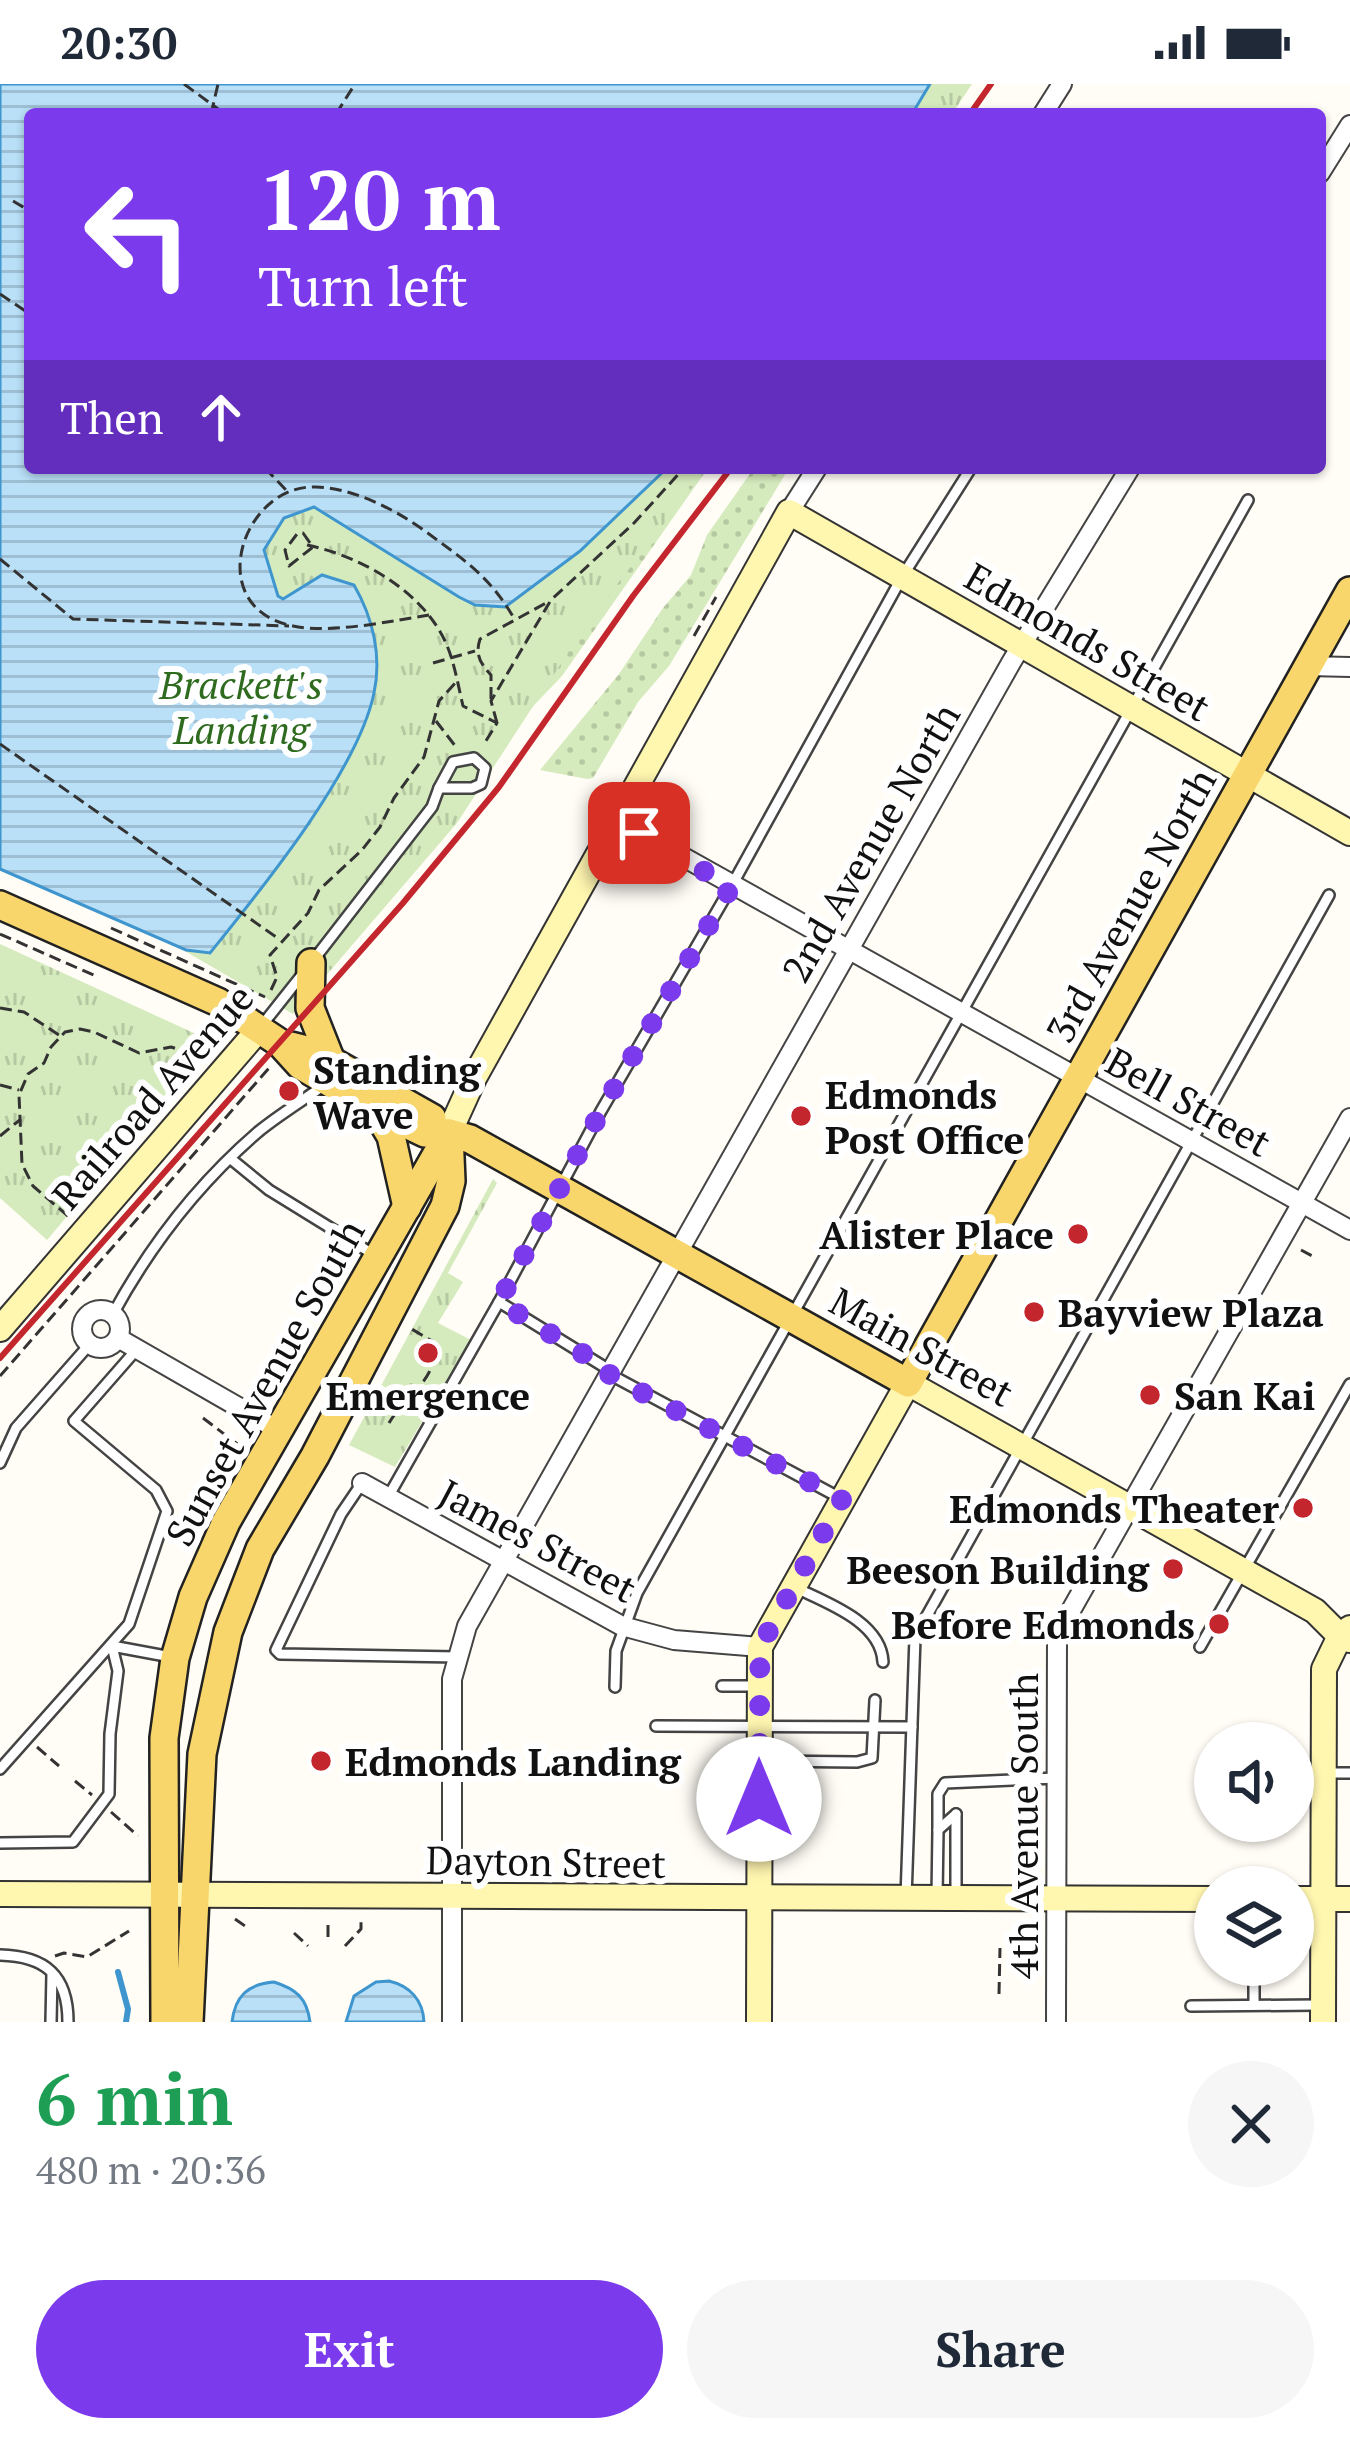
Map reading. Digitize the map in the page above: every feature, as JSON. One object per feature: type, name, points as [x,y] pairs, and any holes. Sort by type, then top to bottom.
[{"type":"main road","name":"3rd Avenue North","points":[[908,1383],[1350,591]]},
{"type":"main road","name":"Main Street","points":[[0,905],[189,988],[300,1065],[330,1071],[431,1117],[448,1133]]},
{"type":"main road","points":[[311,963],[310,1008],[330,1071]]},
{"type":"main road","name":"Main Street","points":[[330,1071],[375,1109],[425,1133],[470,1139],[908,1383]]},
{"type":"main road","points":[[375,1109],[391,1136],[406,1207]]},
{"type":"main road","points":[[189,2022],[202,1754],[228,1632],[260,1549],[315,1456],[445,1206],[452,1169],[448,1133]]},
{"type":"main road","name":"Sunset Avenue South","points":[[165,2022],[164,1738],[176,1658],[211,1551],[448,1133]]},
{"type":"main road","points":[[211,1551],[228,1632]]},
{"type":"main road","points":[[194,1951],[202,2022]]},
{"type":"street","points":[[1326,163],[1350,124]]},
{"type":"street","points":[[448,1133],[474,1078],[813,474]]},
{"type":"street","name":"2nd Avenue North","points":[[452,2022],[452,1679],[467,1626],[846,950],[1022,643],[1126,474]]},
{"type":"street","name":"Edmonds Street","points":[[789,512],[1350,832]]},
{"type":"street","points":[[1308,666],[1350,667]]},
{"type":"street","name":"Bell Street","points":[[619,821],[1350,1229]]},
{"type":"street","name":"Railroad Avenue","points":[[0,1330],[253,1033]]},
{"type":"street","name":"4th Avenue South","points":[[1056,2022],[1058,1635],[1350,1118]]},
{"type":"street","points":[[95,1310],[112,1314],[119,1322],[118,1338],[108,1347],[89,1345],[81,1329],[85,1318],[95,1310]]},
{"type":"street","points":[[118,1338],[280,1431]]},
{"type":"street","points":[[759,2022],[760,1647],[908,1383]]},
{"type":"street","name":"Main Street","points":[[908,1383],[1315,1611],[1347,1635]]},
{"type":"street","name":"James Street","points":[[362,1483],[622,1626],[674,1640],[760,1647]]},
{"type":"street","points":[[1323,2013],[1337,1899],[1337,1773],[1324,1670],[1347,1635]]},
{"type":"street","name":"Dayton Street","points":[[0,1894],[661,1892],[759,1899],[1194,1899]]},
{"type":"lane","points":[[388,1497],[902,577],[967,474]]},
{"type":"lane","points":[[615,1687],[622,1626],[1248,500]]},
{"type":"lane","points":[[439,788],[477,787],[485,774],[482,764],[464,758]]},
{"type":"lane","name":"Railroad Avenue","points":[[253,1033],[432,807],[453,762],[464,758]]},
{"type":"lane","points":[[906,1899],[915,1637],[1329,895]]},
{"type":"lane","points":[[112,1314],[155,1243],[231,1159],[330,1071]]},
{"type":"lane","points":[[231,1159],[268,1190],[379,1258]]},
{"type":"lane","points":[[499,1302],[610,1372],[842,1499]]},
{"type":"lane","points":[[0,1463],[16,1429],[89,1345]]},
{"type":"lane","points":[[0,1769],[129,1624],[167,1511],[156,1490],[74,1421],[136,1349]]},
{"type":"lane","points":[[1200,1648],[1350,1384]]},
{"type":"lane","points":[[362,1483],[341,1514],[276,1650],[280,1654],[458,1657]]},
{"type":"lane","points":[[794,1587],[868,1628],[878,1640],[884,1662]]},
{"type":"lane","points":[[112,1646],[176,1658]]},
{"type":"lane","points":[[0,1843],[73,1842],[109,1794],[118,1671],[112,1646]]},
{"type":"lane","points":[[722,1686],[760,1686]]},
{"type":"lane","points":[[759,1761],[872,1758],[875,1700]]},
{"type":"lane","points":[[656,1726],[912,1727]]},
{"type":"lane","points":[[947,1899],[938,1830],[938,1794],[945,1784],[1056,1778]]},
{"type":"lane","points":[[938,1830],[956,1814],[947,1899]]},
{"type":"lane","points":[[0,1955],[24,1956],[48,1969],[66,1996],[68,2022]]},
{"type":"lane","points":[[48,1969],[51,2022]]},
{"type":"lane","points":[[1254,1986],[1254,2005]]},
{"type":"lane","points":[[1191,2006],[1254,2005],[1323,2013]]},
{"type":"path","points":[[184,84],[217,108]]},
{"type":"path","points":[[212,108],[218,84]]},
{"type":"path","points":[[13,201],[24,207]]},
{"type":"path","points":[[271,474],[289,493]]},
{"type":"path","points":[[482,764],[482,746],[497,723],[491,675],[476,650],[480,639],[551,600],[679,474]]},
{"type":"path","points":[[293,626],[260,614],[242,592],[238,563],[246,533],[266,510],[289,493],[313,486],[403,514],[470,562],[497,589],[515,620]]},
{"type":"path","points":[[297,534],[309,537],[310,546],[295,564],[286,563],[285,550],[297,534]]},
{"type":"path","points":[[310,546],[364,563],[429,615],[450,658],[463,706],[497,723]]},
{"type":"path","points":[[0,559],[74,619],[335,626],[429,615]]},
{"type":"path","points":[[491,700],[551,600]]},
{"type":"path","points":[[433,664],[476,650]]},
{"type":"path","points":[[0,1376],[253,1033],[277,977],[270,955],[308,913],[319,890],[380,827],[424,757],[439,700],[457,681]]},
{"type":"path","points":[[434,718],[464,758]]},
{"type":"path","points":[[0,744],[280,940]]},
{"type":"path","points":[[0,934],[98,977]]},
{"type":"path","points":[[0,1008],[25,1012],[61,1036]]},
{"type":"path","points":[[204,1025],[253,1033]]},
{"type":"path","points":[[85,1229],[61,1212],[25,1173],[21,1091],[28,1074],[44,1063],[65,1031],[94,1031],[139,1052],[171,1047],[199,1056],[253,1033]]},
{"type":"path","points":[[0,1084],[21,1091]]},
{"type":"path","points":[[0,1136],[22,1116]]},
{"type":"path","points":[[1301,1250],[1314,1257]]},
{"type":"path","points":[[389,1423],[398,1407],[426,1383],[435,1356],[432,1342],[410,1328]]},
{"type":"path","points":[[203,1418],[241,1447]]},
{"type":"path","points":[[36,1746],[59,1766]]},
{"type":"path","points":[[75,1781],[96,1799]]},
{"type":"path","points":[[109,1811],[138,1836]]},
{"type":"path","points":[[234,1918],[245,1926]]},
{"type":"path","points":[[328,1918],[328,1937]]},
{"type":"path","points":[[345,1946],[361,1929],[361,1918]]},
{"type":"path","points":[[48,1969],[64,1953],[87,1957],[129,1931]]},
{"type":"path","points":[[294,1933],[308,1946]]},
{"type":"path","points":[[999,1994],[1000,1948]]},
{"type":"green space","name":"Brackett's Landing","points":[[0,84],[972,84],[956,108],[24,108],[24,474],[702,474],[588,622],[457,823],[293,1014],[159,936],[0,869]]},
{"type":"green space","points":[[698,474],[704,474],[562,676],[514,726],[514,683]]},
{"type":"green space","points":[[750,474],[785,474],[669,666],[638,702],[593,778],[540,770],[619,674],[691,575],[707,535]]},
{"type":"green space","points":[[0,944],[198,1035],[188,1073],[47,1240],[0,1198]]},
{"type":"green space","points":[[493,1179],[497,1183],[448,1273],[463,1282],[438,1323],[471,1340],[395,1467],[349,1445]]},
{"type":"water","name":"Brackett's Landing","points":[[0,84],[930,84],[916,108],[24,108],[24,474],[661,474],[580,551],[505,607],[475,605],[459,597],[314,507],[284,518],[264,550],[278,596],[283,599],[322,575],[354,585],[374,638],[374,693],[349,758],[328,793],[210,953],[186,950],[0,869]]},
{"type":"water","points":[[389,1981],[414,1995],[424,2022],[346,2022],[354,1996],[376,1982]]},
{"type":"water","points":[[274,1982],[299,1996],[310,2022],[232,2022],[244,1993]]},
{"type":"waterway","points":[[118,1972],[128,2009],[126,2022]]},
{"type":"railway","points":[[974,108],[991,84]]},
{"type":"railway","points":[[0,1358],[403,903],[499,787],[633,596],[726,474]]},
{"type":"place","name":"Standing Wave","points":[[289,1091]]},
{"type":"place","name":"Edmonds Post Office","points":[[801,1116]]},
{"type":"place","name":"Alister Place","points":[[1078,1234]]},
{"type":"place","name":"Bayview Plaza","points":[[1034,1312]]},
{"type":"place","name":"Emergence","points":[[428,1353]]},
{"type":"place","name":"San Kai","points":[[1150,1395]]},
{"type":"place","name":"Edmonds Theater","points":[[1303,1508]]},
{"type":"place","name":"Beeson Building","points":[[1173,1569]]},
{"type":"place","name":"Before Edmonds","points":[[1219,1624]]},
{"type":"place","name":"Edmonds Landing","points":[[321,1761]]},
{"type":"route","points":[[639,833],[731,887],[601,1111],[499,1302],[624,1383],[842,1499],[760,1647],[759,1799]]}]
